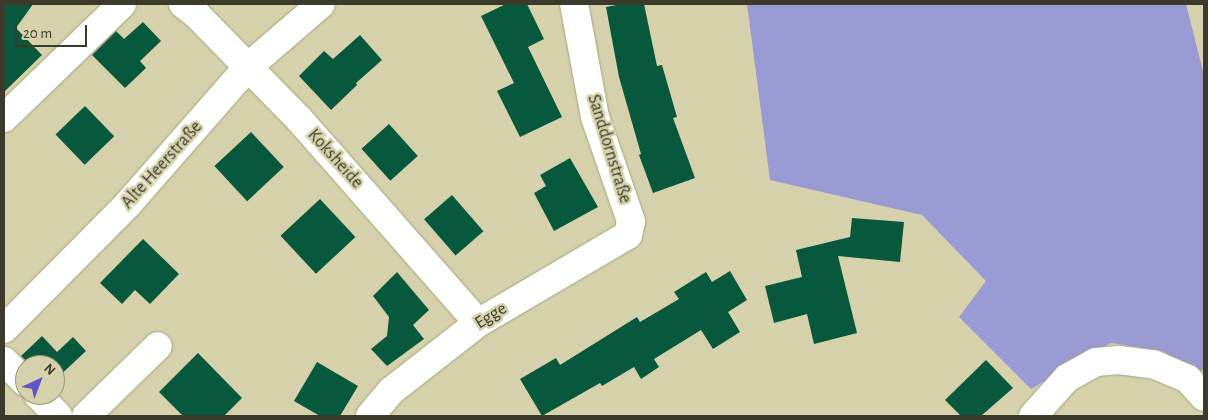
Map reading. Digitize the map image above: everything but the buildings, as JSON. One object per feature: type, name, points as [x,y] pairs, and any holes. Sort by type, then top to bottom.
[{"type":"street","points":[[4,118],[122,4]]},
{"type":"street","name":"Koksheide","points":[[183,4],[197,15],[299,119],[478,323]]},
{"type":"street","name":"Alte Heerstraße","points":[[4,329],[128,204],[248,67],[321,4]]},
{"type":"street","name":"Sanddornstraße","points":[[574,4],[595,117],[631,221],[628,235]]},
{"type":"street","name":"Egge","points":[[370,416],[391,390],[478,323],[628,235]]},
{"type":"street","points":[[86,416],[158,346]]},
{"type":"street","points":[[1034,416],[1067,378],[1096,362],[1118,360],[1153,364],[1188,379],[1204,397]]},
{"type":"street","points":[[4,361],[15,372]]},
{"type":"street","points":[[48,405],[58,416]]},
{"type":"shaded area","points":[[747,4],[1186,4],[1204,75],[1204,369],[1199,372],[1162,351],[1111,343],[1031,389],[959,317],[986,281],[922,215],[770,180]]}]
